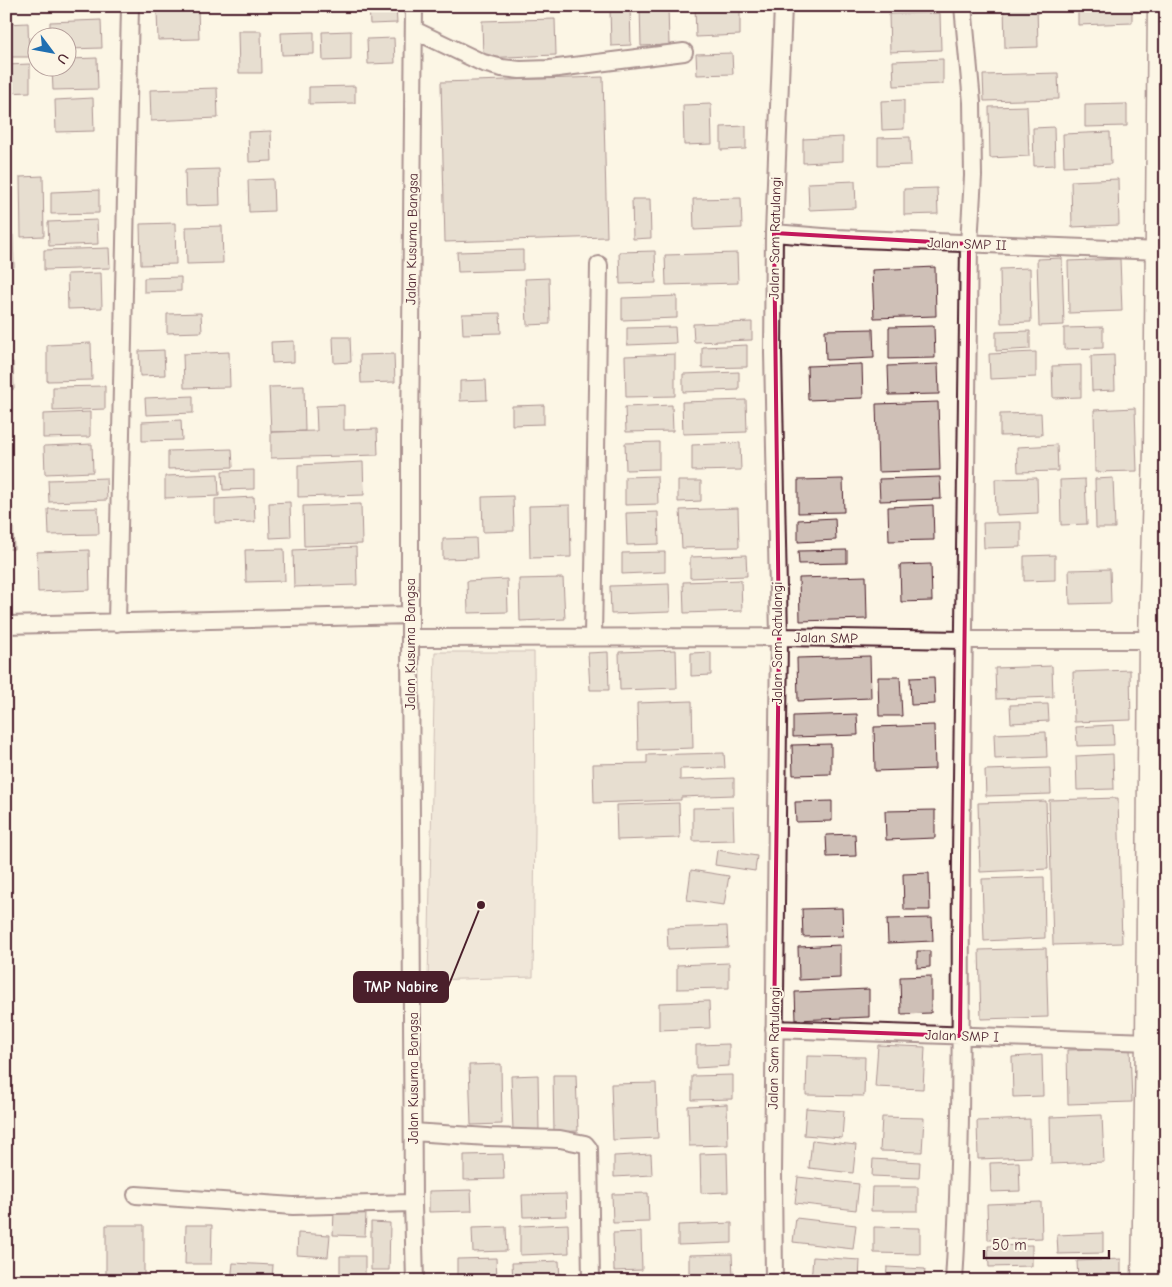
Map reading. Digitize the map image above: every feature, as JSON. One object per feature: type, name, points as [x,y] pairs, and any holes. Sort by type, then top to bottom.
[{"type":"highway","points":[[1146,1281],[1156,1191],[1150,1042],[1153,640],[1164,109],[1162,6]]},
{"type":"street","points":[[117,623],[130,6]]},
{"type":"street","name":"Jalan Kusuma Bangsa","points":[[414,6],[410,638],[415,1281]]},
{"type":"street","name":"Jalan Sam Ratulangi","points":[[774,1281],[774,1029],[779,637],[773,353],[774,233],[783,6]]},
{"type":"street","points":[[954,1281],[960,1036],[969,244],[973,176],[972,102],[963,6]]},
{"type":"street","points":[[414,30],[483,63],[520,70],[550,69],[684,52]]},
{"type":"street","name":"Jalan SMP II","points":[[774,233],[835,238],[1160,251]]},
{"type":"street","points":[[593,637],[599,265]]},
{"type":"street","points":[[6,624],[410,615]]},
{"type":"street","name":"Jalan SMP","points":[[410,638],[779,637],[963,640],[1153,640]]},
{"type":"street","name":"Jalan SMP I","points":[[774,1029],[1150,1042]]},
{"type":"street","points":[[413,1132],[560,1139],[585,1144],[589,1149],[590,1157],[592,1281]]},
{"type":"street","points":[[136,1195],[293,1206],[413,1203]]},
{"type":"highlighted area","points":[[774,233],[969,244],[960,1036],[774,1029],[779,637]]},
{"type":"shaded area","points":[[435,652],[534,652],[535,829],[533,977],[428,980]]},
{"type":"building","points":[[369,6],[396,6],[397,23],[370,24]]},
{"type":"building","points":[[640,6],[668,6],[669,45],[641,46]]},
{"type":"building","points":[[695,6],[740,6],[740,35],[696,37]]},
{"type":"building","points":[[1004,6],[1037,6],[1038,47],[1005,48]]},
{"type":"building","points":[[630,7],[631,45],[611,46],[610,8]]},
{"type":"building","points":[[1132,7],[1132,23],[1078,25],[1078,8]]},
{"type":"building","points":[[198,9],[199,39],[158,40],[157,11]]},
{"type":"building","points":[[940,13],[941,50],[890,52],[889,14]]},
{"type":"building","points":[[555,19],[556,55],[483,58],[482,21]]},
{"type":"building","points":[[101,20],[102,48],[78,49],[78,28],[50,28],[50,22]]},
{"type":"building","points":[[28,23],[28,57],[6,57],[6,24]]},
{"type":"building","points":[[238,31],[261,31],[262,73],[239,73]]},
{"type":"building","points":[[351,31],[351,60],[323,61],[322,32]]},
{"type":"building","points":[[314,32],[314,54],[282,55],[281,33]]},
{"type":"building","points":[[394,38],[395,63],[368,64],[367,39]]},
{"type":"building","points":[[732,53],[733,74],[697,75],[696,54]]},
{"type":"building","points":[[97,58],[98,89],[53,90],[52,78],[78,78],[78,59]]},
{"type":"building","points":[[943,59],[943,84],[894,86],[893,61]]},
{"type":"building","points":[[28,64],[30,92],[6,93],[6,65]]},
{"type":"building","points":[[1058,73],[1059,99],[984,101],[983,75]]},
{"type":"building","points":[[603,77],[607,237],[445,242],[441,82]]},
{"type":"building","points":[[355,86],[355,103],[309,104],[309,87]]},
{"type":"building","points":[[217,88],[218,118],[151,121],[150,90]]},
{"type":"building","points":[[93,98],[94,131],[56,132],[55,100]]},
{"type":"building","points":[[904,100],[904,129],[882,130],[881,101]]},
{"type":"building","points":[[711,104],[712,144],[684,145],[683,105]]},
{"type":"building","points":[[1127,104],[1127,126],[1085,127],[1085,105]]},
{"type":"building","points":[[1027,106],[1029,156],[990,158],[989,107]]},
{"type":"building","points":[[6,126],[10,126],[11,153],[6,153]]},
{"type":"building","points":[[746,126],[746,149],[721,150],[721,127]]},
{"type":"building","points":[[1054,127],[1055,165],[1034,166],[1033,128]]},
{"type":"building","points":[[271,131],[272,161],[249,162],[248,132]]},
{"type":"building","points":[[1110,132],[1111,164],[1064,166],[1063,134]]},
{"type":"building","points":[[843,137],[843,161],[803,163],[803,139]]},
{"type":"building","points":[[910,137],[911,165],[878,166],[878,138]]},
{"type":"building","points":[[219,169],[220,205],[186,206],[185,170]]},
{"type":"building","points":[[6,171],[9,171],[10,204],[6,204]]},
{"type":"building","points":[[43,176],[44,236],[21,237],[20,177]]},
{"type":"building","points":[[273,179],[274,211],[249,212],[248,180]]},
{"type":"building","points":[[1118,179],[1119,225],[1072,227],[1071,181]]},
{"type":"building","points":[[855,181],[856,208],[809,210],[808,183]]},
{"type":"building","points":[[937,188],[938,214],[904,215],[904,189]]},
{"type":"building","points":[[99,190],[99,213],[51,214],[51,192]]},
{"type":"building","points":[[741,198],[742,228],[694,230],[693,199]]},
{"type":"building","points":[[632,199],[650,199],[651,238],[633,239]]},
{"type":"building","points":[[97,220],[98,244],[49,246],[48,222]]},
{"type":"building","points":[[175,223],[176,264],[141,265],[140,224]]},
{"type":"building","points":[[222,226],[223,263],[187,264],[186,227]]},
{"type":"building","points":[[6,235],[13,235],[14,267],[6,268]]},
{"type":"building","points":[[109,248],[110,268],[44,270],[44,250]]},
{"type":"building","points":[[523,250],[523,270],[458,272],[457,252]]},
{"type":"building","points":[[655,251],[656,283],[620,284],[619,252]]},
{"type":"building","points":[[737,253],[738,283],[666,285],[665,255]]},
{"type":"building","points":[[1062,258],[1064,325],[1039,326],[1037,259]]},
{"type":"building","points":[[1120,259],[1122,311],[1069,313],[1068,261]]},
{"type":"building","points":[[935,267],[936,316],[874,318],[872,270]]},
{"type":"building","points":[[1030,268],[1031,322],[1001,323],[1000,269]]},
{"type":"building","points":[[101,273],[102,308],[68,309],[67,274]]},
{"type":"building","points":[[181,277],[181,291],[144,292],[144,278]]},
{"type":"building","points":[[549,278],[550,324],[527,325],[525,279]]},
{"type":"building","points":[[677,296],[677,318],[622,320],[622,298]]},
{"type":"building","points":[[201,313],[202,332],[167,333],[167,314]]},
{"type":"building","points":[[500,313],[501,333],[463,334],[462,314]]},
{"type":"building","points":[[752,322],[752,340],[694,342],[693,324]]},
{"type":"building","points":[[934,326],[935,358],[889,359],[889,327]]},
{"type":"building","points":[[675,327],[676,343],[627,345],[627,328]]},
{"type":"building","points":[[1103,327],[1103,348],[1064,349],[1064,328]]},
{"type":"building","points":[[873,329],[874,358],[826,360],[825,330]]},
{"type":"building","points":[[1030,331],[1030,349],[996,351],[996,332]]},
{"type":"building","points":[[333,337],[350,337],[351,362],[334,363]]},
{"type":"building","points":[[294,341],[294,362],[272,363],[271,342]]},
{"type":"building","points":[[91,343],[92,380],[47,381],[47,345]]},
{"type":"building","points":[[747,345],[747,367],[702,368],[702,347]]},
{"type":"building","points":[[164,350],[165,375],[140,376],[139,351]]},
{"type":"building","points":[[229,352],[230,387],[184,388],[183,354]]},
{"type":"building","points":[[1036,352],[1036,377],[990,379],[989,354]]},
{"type":"building","points":[[394,354],[395,382],[361,383],[360,355]]},
{"type":"building","points":[[675,354],[675,396],[626,397],[625,356]]},
{"type":"building","points":[[1114,355],[1115,390],[1092,391],[1091,356]]},
{"type":"building","points":[[13,362],[14,389],[6,389],[6,363]]},
{"type":"building","points":[[862,364],[863,398],[808,400],[807,366]]},
{"type":"building","points":[[938,364],[939,394],[889,395],[888,366]]},
{"type":"building","points":[[1081,365],[1081,397],[1053,398],[1052,366]]},
{"type":"building","points":[[739,372],[739,390],[683,392],[683,374]]},
{"type":"building","points":[[486,380],[487,400],[460,401],[460,381]]},
{"type":"building","points":[[105,386],[105,409],[53,411],[53,387]]},
{"type":"building","points":[[304,386],[305,431],[271,432],[269,387]]},
{"type":"building","points":[[193,396],[193,413],[146,415],[145,398]]},
{"type":"building","points":[[746,400],[747,432],[683,434],[682,402]]},
{"type":"building","points":[[938,402],[940,470],[878,472],[876,404]]},
{"type":"building","points":[[344,405],[344,430],[377,429],[378,455],[271,458],[271,432],[317,431],[316,406]]},
{"type":"building","points":[[544,405],[544,424],[512,425],[512,406]]},
{"type":"building","points":[[672,405],[673,431],[626,432],[625,407]]},
{"type":"building","points":[[1135,408],[1137,471],[1095,472],[1094,410]]},
{"type":"building","points":[[90,412],[90,437],[43,438],[43,414]]},
{"type":"building","points":[[1041,413],[1042,435],[1000,436],[1000,414]]},
{"type":"building","points":[[181,420],[182,440],[142,441],[142,422]]},
{"type":"building","points":[[659,442],[659,469],[626,470],[625,443]]},
{"type":"building","points":[[740,443],[741,470],[692,471],[692,445]]},
{"type":"building","points":[[92,444],[93,472],[45,474],[44,446]]},
{"type":"building","points":[[1057,445],[1058,471],[1018,472],[1017,447]]},
{"type":"building","points":[[232,449],[233,467],[168,469],[168,451]]},
{"type":"building","points":[[363,462],[364,495],[298,497],[298,465]]},
{"type":"building","points":[[254,470],[254,489],[223,490],[222,471]]},
{"type":"building","points":[[218,474],[219,496],[165,498],[165,476]]},
{"type":"building","points":[[657,476],[658,504],[625,505],[625,477]]},
{"type":"building","points":[[940,477],[941,499],[880,501],[879,479]]},
{"type":"building","points":[[106,478],[107,500],[49,502],[48,480]]},
{"type":"building","points":[[1037,478],[1038,513],[996,515],[995,479]]},
{"type":"building","points":[[1113,478],[1115,528],[1096,528],[1095,479]]},
{"type":"building","points":[[843,479],[844,512],[798,513],[798,480]]},
{"type":"building","points":[[1085,479],[1087,524],[1061,525],[1060,480]]},
{"type":"building","points":[[678,481],[701,481],[701,501],[678,502]]},
{"type":"building","points":[[10,483],[11,516],[6,516],[6,484]]},
{"type":"building","points":[[513,496],[514,531],[483,532],[482,497]]},
{"type":"building","points":[[254,497],[255,522],[215,523],[215,499]]},
{"type":"building","points":[[290,502],[291,537],[270,538],[269,503]]},
{"type":"building","points":[[361,504],[362,544],[304,546],[303,506]]},
{"type":"building","points":[[570,505],[571,557],[530,558],[529,506]]},
{"type":"building","points":[[933,505],[934,540],[889,541],[888,507]]},
{"type":"building","points":[[98,508],[99,534],[49,535],[48,509]]},
{"type":"building","points":[[738,508],[739,547],[682,548],[680,510]]},
{"type":"building","points":[[658,512],[659,544],[627,545],[626,513]]},
{"type":"building","points":[[835,518],[836,540],[798,542],[798,520]]},
{"type":"building","points":[[1021,522],[1021,547],[984,548],[983,523]]},
{"type":"building","points":[[6,528],[13,528],[14,549],[6,549]]},
{"type":"building","points":[[476,538],[477,558],[443,559],[443,539]]},
{"type":"building","points":[[356,547],[357,585],[294,587],[293,550]]},
{"type":"building","points":[[284,549],[285,581],[246,582],[245,550]]},
{"type":"building","points":[[89,550],[90,590],[38,592],[37,552]]},
{"type":"building","points":[[847,550],[847,563],[799,564],[798,551]]},
{"type":"building","points":[[665,552],[665,572],[622,574],[622,553]]},
{"type":"building","points":[[746,555],[747,576],[690,578],[690,557]]},
{"type":"building","points":[[1055,555],[1055,580],[1024,581],[1024,556]]},
{"type":"building","points":[[931,564],[932,601],[901,602],[900,565]]},
{"type":"building","points":[[1110,569],[1111,603],[1070,604],[1069,570]]},
{"type":"building","points":[[866,576],[867,619],[800,621],[799,578]]},
{"type":"building","points":[[563,578],[565,619],[520,621],[519,579]]},
{"type":"building","points":[[507,579],[508,612],[468,613],[467,581]]},
{"type":"building","points":[[741,580],[742,611],[684,613],[683,582]]},
{"type":"building","points":[[669,584],[670,612],[611,614],[610,586]]},
{"type":"building","points":[[676,650],[677,688],[620,690],[619,652]]},
{"type":"building","points":[[608,652],[609,690],[590,690],[588,653]]},
{"type":"building","points":[[711,652],[711,675],[691,676],[691,653]]},
{"type":"building","points":[[870,656],[871,698],[798,701],[797,658]]},
{"type":"building","points":[[1052,666],[1053,697],[996,699],[995,668]]},
{"type":"building","points":[[1130,670],[1131,720],[1074,722],[1073,672]]},
{"type":"building","points":[[878,677],[900,677],[902,716],[879,716]]},
{"type":"building","points":[[934,677],[935,704],[911,705],[910,678]]},
{"type":"building","points":[[692,701],[693,748],[638,750],[637,703]]},
{"type":"building","points":[[1048,704],[1049,721],[1011,723],[1010,705]]},
{"type":"building","points":[[857,714],[858,735],[793,737],[793,716]]},
{"type":"building","points":[[934,725],[935,769],[875,771],[874,727]]},
{"type":"building","points":[[1113,725],[1114,745],[1077,746],[1076,727]]},
{"type":"building","points":[[1046,732],[1047,757],[995,759],[994,734]]},
{"type":"building","points":[[831,744],[831,774],[793,775],[792,745]]},
{"type":"building","points":[[724,753],[725,768],[680,769],[680,780],[734,778],[734,795],[681,797],[681,800],[594,803],[593,764],[647,763],[647,755]]},
{"type":"building","points":[[1113,754],[1114,789],[1077,790],[1076,756]]},
{"type":"building","points":[[1050,768],[1051,794],[986,796],[985,770]]},
{"type":"building","points":[[1118,798],[1122,943],[1053,945],[1049,800]]},
{"type":"building","points":[[832,801],[832,821],[796,822],[795,802]]},
{"type":"building","points":[[1046,801],[1048,869],[980,872],[978,803]]},
{"type":"building","points":[[679,803],[680,838],[617,840],[616,805]]},
{"type":"building","points":[[733,807],[734,840],[693,841],[693,808]]},
{"type":"building","points":[[935,810],[935,838],[886,840],[885,811]]},
{"type":"building","points":[[855,834],[856,856],[827,857],[826,835]]},
{"type":"building","points":[[717,850],[757,856],[755,871],[715,865]]},
{"type":"building","points":[[691,870],[729,876],[724,905],[687,900]]},
{"type":"building","points":[[929,873],[930,910],[904,910],[903,874]]},
{"type":"building","points":[[1044,877],[1045,938],[984,941],[982,879]]},
{"type":"building","points":[[842,908],[843,936],[803,937],[802,909]]},
{"type":"building","points":[[932,918],[933,941],[888,943],[887,919]]},
{"type":"building","points":[[727,926],[728,947],[668,949],[667,928]]},
{"type":"building","points":[[840,945],[840,978],[799,980],[798,947]]},
{"type":"building","points":[[1046,948],[1048,1017],[981,1019],[979,950]]},
{"type":"building","points":[[917,951],[930,951],[930,967],[917,968]]},
{"type":"building","points":[[729,963],[729,988],[677,989],[677,965]]},
{"type":"building","points":[[931,976],[931,1013],[901,1014],[900,977]]},
{"type":"building","points":[[869,989],[869,1017],[796,1020],[795,992]]},
{"type":"building","points":[[709,1001],[710,1028],[659,1030],[659,1003]]},
{"type":"building","points":[[729,1044],[729,1066],[696,1068],[696,1045]]},
{"type":"building","points":[[878,1045],[925,1047],[923,1089],[875,1087]]},
{"type":"building","points":[[1130,1048],[1132,1102],[1068,1104],[1067,1050]]},
{"type":"building","points":[[1042,1055],[1043,1096],[1013,1097],[1012,1057]]},
{"type":"building","points":[[807,1056],[865,1057],[864,1096],[806,1095]]},
{"type":"building","points":[[501,1064],[502,1124],[471,1125],[469,1065]]},
{"type":"building","points":[[538,1075],[539,1131],[513,1131],[511,1076]]},
{"type":"building","points":[[553,1075],[576,1075],[578,1131],[554,1132]]},
{"type":"building","points":[[733,1075],[733,1099],[692,1100],[692,1076]]},
{"type":"building","points":[[656,1083],[658,1138],[613,1140],[611,1084]]},
{"type":"building","points":[[727,1104],[728,1145],[689,1146],[688,1106]]},
{"type":"building","points":[[806,1108],[844,1111],[842,1138],[804,1135]]},
{"type":"building","points":[[1102,1115],[1104,1162],[1051,1164],[1050,1117]]},
{"type":"building","points":[[882,1117],[924,1118],[922,1152],[880,1151]]},
{"type":"building","points":[[1030,1119],[1031,1157],[978,1159],[977,1121]]},
{"type":"building","points":[[812,1140],[856,1145],[853,1173],[809,1168]]},
{"type":"building","points":[[727,1153],[728,1192],[701,1193],[700,1154]]},
{"type":"building","points":[[503,1154],[504,1179],[464,1180],[464,1155]]},
{"type":"building","points":[[651,1154],[652,1175],[614,1177],[614,1156]]},
{"type":"building","points":[[873,1159],[920,1162],[919,1178],[872,1176]]},
{"type":"building","points":[[1019,1162],[1020,1191],[991,1192],[990,1163]]},
{"type":"building","points":[[798,1177],[859,1184],[856,1210],[795,1203]]},
{"type":"building","points":[[872,1187],[918,1187],[918,1211],[871,1211]]},
{"type":"building","points":[[471,1190],[472,1211],[429,1212],[429,1191]]},
{"type":"building","points":[[648,1193],[649,1222],[613,1223],[612,1194]]},
{"type":"building","points":[[566,1194],[567,1216],[523,1217],[522,1195]]},
{"type":"building","points":[[1041,1202],[1042,1238],[988,1240],[987,1204]]},
{"type":"building","points":[[334,1212],[366,1213],[365,1236],[333,1235]]},
{"type":"building","points":[[796,1218],[856,1225],[853,1249],[793,1242]]},
{"type":"building","points":[[371,1222],[390,1223],[389,1270],[371,1270]]},
{"type":"building","points":[[732,1223],[732,1243],[678,1245],[678,1225]]},
{"type":"building","points":[[568,1224],[569,1253],[520,1255],[520,1226]]},
{"type":"building","points":[[106,1225],[144,1225],[144,1281],[106,1281]]},
{"type":"building","points":[[186,1225],[212,1225],[211,1264],[185,1264]]},
{"type":"building","points":[[506,1227],[507,1251],[473,1252],[472,1228]]},
{"type":"building","points":[[874,1227],[920,1228],[920,1254],[874,1253]]},
{"type":"building","points":[[641,1232],[642,1270],[614,1271],[613,1233]]},
{"type":"building","points":[[298,1233],[330,1235],[328,1257],[297,1255]]},
{"type":"building","points":[[1103,1233],[1103,1253],[1058,1254],[1057,1235]]},
{"type":"building","points":[[1032,1245],[1032,1266],[989,1267],[988,1246]]},
{"type":"building","points":[[732,1254],[733,1277],[689,1279],[689,1255]]},
{"type":"building","points":[[340,1256],[365,1256],[365,1280],[340,1280]]},
{"type":"building","points":[[813,1257],[860,1260],[859,1281],[811,1281]]},
{"type":"building","points":[[496,1258],[497,1279],[457,1281],[457,1259]]},
{"type":"building","points":[[1121,1259],[1121,1281],[1078,1281],[1077,1261]]},
{"type":"building","points":[[559,1261],[560,1281],[513,1281],[512,1263]]},
{"type":"building","points":[[233,1263],[273,1265],[272,1281],[231,1281]]},
{"type":"building","points":[[887,1267],[925,1269],[924,1281],[886,1281]]},
{"type":"building","points":[[1038,1276],[1038,1281],[982,1281],[982,1278]]},
{"type":"place","name":"TMP Nabire","points":[[481,905]]}]
